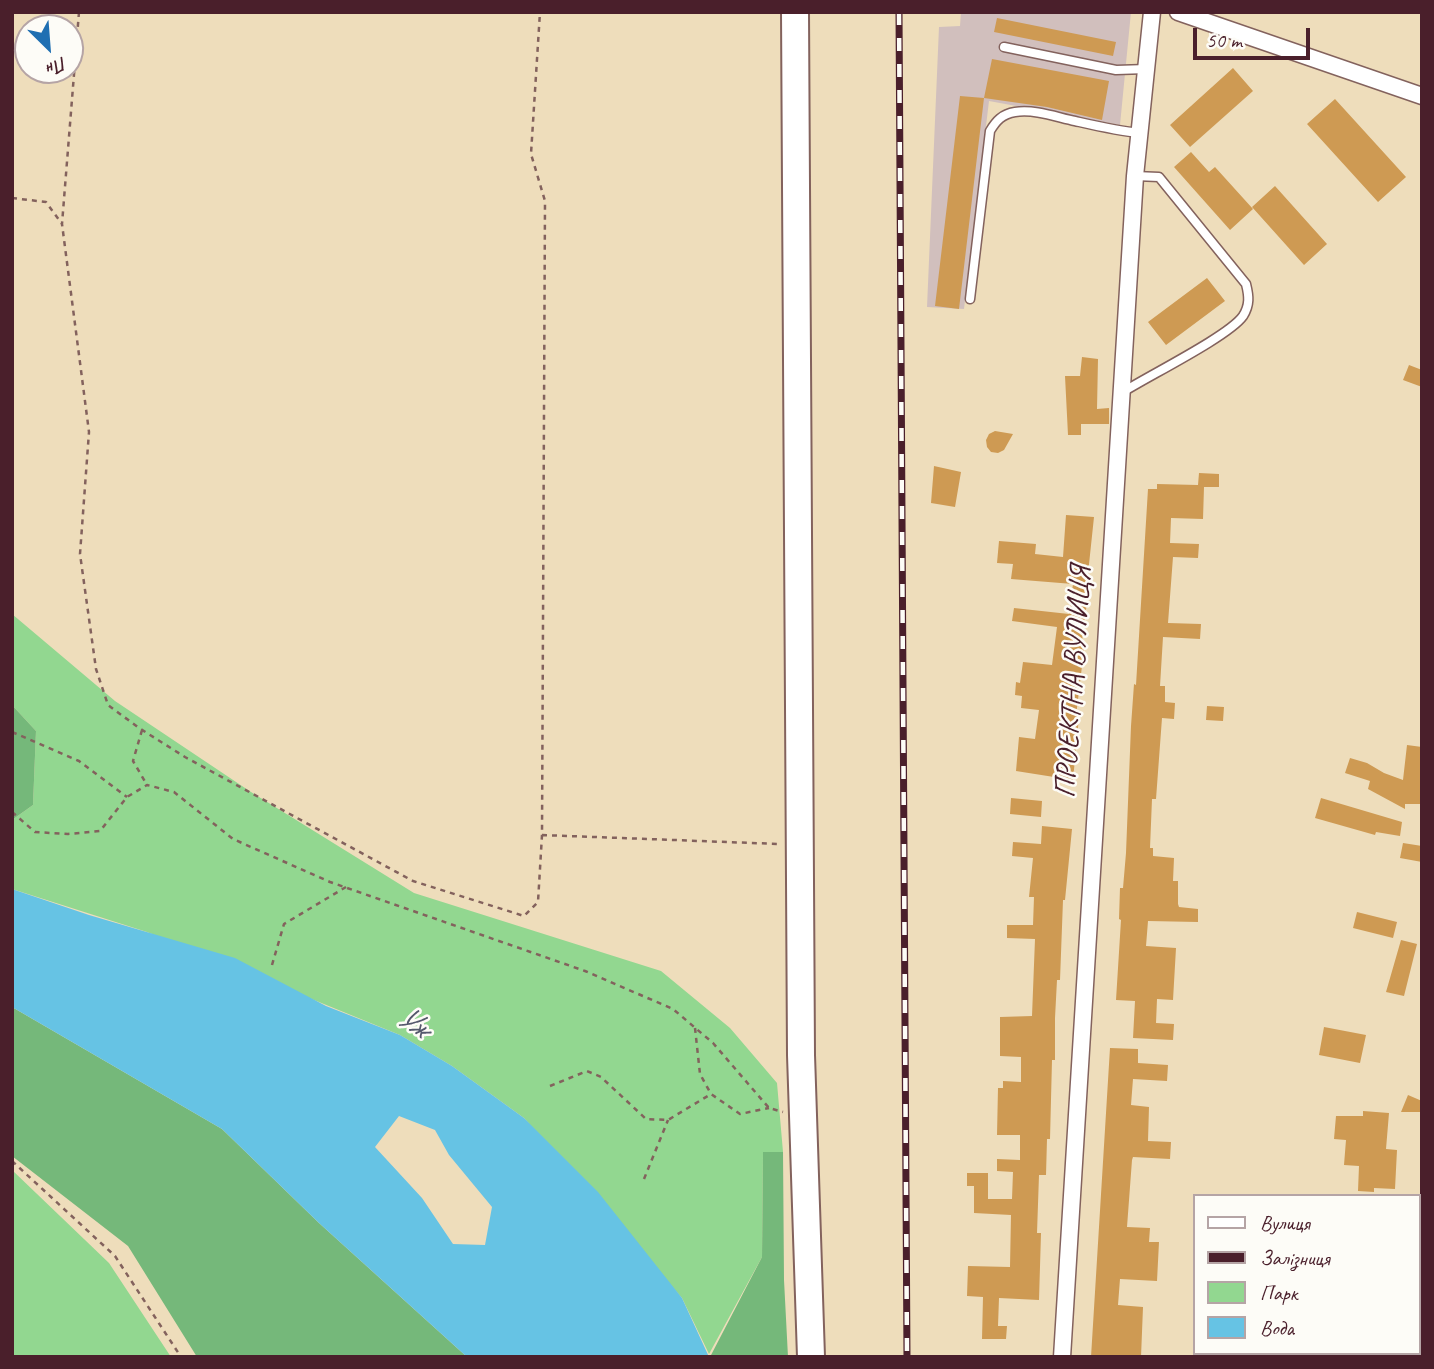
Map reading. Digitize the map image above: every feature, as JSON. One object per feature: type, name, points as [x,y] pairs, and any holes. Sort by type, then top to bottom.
[{"type":"main road","points":[[795,12],[801,1055],[811,1357]]},
{"type":"street","name":"ПРОЕКТНА ВУЛИЦЯ","points":[[1062,1357],[1135,176],[1152,12]]},
{"type":"street","points":[[1178,12],[1422,96]]},
{"type":"lane","points":[[1004,47],[1116,70],[1147,69]]},
{"type":"lane","points":[[970,299],[990,131],[996,122],[1015,112],[1031,111],[1140,133]]},
{"type":"lane","points":[[1122,392],[1224,332],[1242,317],[1248,305],[1246,284],[1159,177],[1135,176]]},
{"type":"path","points":[[79,12],[62,223],[89,432],[80,554],[96,669],[108,705],[142,730],[197,763],[413,881],[524,916],[538,902],[542,835],[545,201],[531,154],[540,12]]},
{"type":"path","points":[[12,198],[46,202],[62,223]]},
{"type":"path","points":[[142,730],[133,761],[147,785],[174,792],[233,839],[346,887],[585,971],[673,1009],[713,1043],[769,1108]]},
{"type":"path","points":[[12,732],[79,761],[127,797]]},
{"type":"path","points":[[12,812],[36,832],[68,834],[100,831],[127,797],[147,785]]},
{"type":"path","points":[[542,835],[800,845]]},
{"type":"path","points":[[272,965],[284,924],[346,887]]},
{"type":"path","points":[[695,1028],[699,1074],[711,1094],[740,1114],[769,1108],[804,1116]]},
{"type":"path","points":[[550,1086],[586,1071],[601,1077],[646,1118],[668,1120],[711,1094]]},
{"type":"path","points":[[644,1179],[668,1120]]},
{"type":"path","points":[[12,1161],[115,1256],[180,1357]]},
{"type":"shaded area","points":[[961,12],[1131,12],[1120,125],[989,101],[964,309],[927,307],[939,27],[960,26]]},
{"type":"green space","points":[[12,614],[115,701],[251,792],[414,893],[661,971],[730,1028],[777,1083],[783,1152],[763,1153],[762,1257],[709,1354],[682,1298],[524,1118],[452,1066],[400,1035],[147,932],[12,889],[12,820],[33,805],[36,731],[12,705]]},
{"type":"green space","points":[[12,705],[36,731],[33,805],[12,820]]},
{"type":"green space","points":[[12,1007],[222,1129],[319,1223],[467,1357],[197,1357],[128,1246],[12,1156]]},
{"type":"green space","points":[[763,1152],[783,1152],[784,1280],[788,1357],[710,1357],[762,1257]]},
{"type":"green space","points":[[12,1170],[109,1263],[171,1357],[12,1357]]},
{"type":"water","points":[[12,889],[235,958],[326,1006],[400,1035],[452,1066],[524,1118],[598,1192],[682,1298],[709,1357],[467,1357],[319,1223],[222,1129],[12,1007]],"holes":[[[399,1116],[435,1130],[449,1155],[492,1207],[485,1245],[453,1244],[422,1198],[375,1147]]]},
{"type":"building","points":[[997,18],[1116,42],[1113,56],[994,32]]},
{"type":"building","points":[[992,59],[1109,81],[1102,120],[1047,107],[984,98]]},
{"type":"building","points":[[1233,68],[1253,91],[1190,147],[1170,125]]},
{"type":"building","points":[[960,96],[984,98],[959,309],[935,306]]},
{"type":"building","points":[[1335,99],[1406,177],[1378,202],[1307,124]]},
{"type":"building","points":[[1191,152],[1209,172],[1215,167],[1253,209],[1230,230],[1174,167]]},
{"type":"building","points":[[1275,186],[1327,244],[1304,265],[1252,207]]},
{"type":"building","points":[[1207,278],[1225,301],[1166,345],[1148,322]]},
{"type":"building","points":[[1082,357],[1098,359],[1097,409],[1109,408],[1109,424],[1081,424],[1081,435],[1068,435],[1065,376],[1080,376]]},
{"type":"building","points":[[1409,365],[1422,370],[1422,387],[1403,380]]},
{"type":"building","points":[[995,431],[1013,434],[1004,450],[998,453],[991,452],[986,440],[989,434]]},
{"type":"building","points":[[934,466],[961,472],[955,507],[931,503]]},
{"type":"building","points":[[1199,473],[1219,474],[1219,487],[1204,487],[1203,519],[1171,518],[1170,543],[1199,544],[1198,558],[1173,557],[1168,623],[1201,624],[1200,639],[1163,637],[1160,686],[1165,686],[1165,702],[1175,703],[1174,719],[1162,718],[1156,799],[1152,799],[1150,848],[1153,848],[1153,856],[1174,858],[1173,881],[1178,881],[1179,907],[1198,909],[1198,922],[1148,921],[1146,946],[1176,948],[1173,1000],[1157,999],[1156,1023],[1174,1024],[1173,1040],[1133,1038],[1135,1001],[1116,1000],[1121,920],[1120,888],[1123,888],[1126,853],[1131,726],[1148,489],[1157,489],[1157,484],[1198,485]]},
{"type":"building","points":[[1066,515],[1094,517],[1085,602],[1082,641],[1085,641],[1076,716],[1079,717],[1073,780],[1016,771],[1019,737],[1035,739],[1039,710],[1021,708],[1022,696],[1015,695],[1016,682],[1020,683],[1023,662],[1052,665],[1057,627],[1012,621],[1014,608],[1069,614],[1073,584],[1011,579],[1013,564],[997,563],[999,541],[1036,544],[1035,554],[1063,557]]},
{"type":"building","points":[[1207,706],[1224,707],[1223,721],[1206,720]]},
{"type":"building","points":[[1407,745],[1422,747],[1422,804],[1405,804],[1405,809],[1368,789],[1370,781],[1345,773],[1350,758],[1403,780]]},
{"type":"building","points":[[1011,798],[1042,801],[1041,817],[1010,814]]},
{"type":"building","points":[[1321,798],[1402,822],[1400,836],[1376,832],[1375,835],[1315,818]]},
{"type":"building","points":[[1042,826],[1072,829],[1063,900],[1060,980],[1057,980],[1050,1139],[1047,1139],[1046,1175],[1039,1175],[1039,1300],[999,1298],[998,1326],[1007,1326],[1006,1339],[982,1339],[983,1297],[967,1296],[968,1266],[1010,1267],[1011,1215],[974,1213],[974,1186],[967,1186],[967,1173],[988,1173],[988,1199],[1012,1199],[1013,1172],[997,1171],[997,1159],[1020,1160],[1020,1135],[997,1135],[998,1088],[1003,1088],[1003,1081],[1021,1082],[1021,1057],[1000,1056],[1000,1017],[1032,1016],[1035,939],[1007,938],[1007,925],[1033,925],[1034,897],[1029,897],[1033,858],[1012,856],[1013,842],[1041,844]]},
{"type":"building","points":[[1403,843],[1422,846],[1422,862],[1400,858]]},
{"type":"building","points":[[1357,912],[1397,922],[1393,938],[1353,928]]},
{"type":"building","points":[[1401,940],[1417,944],[1404,996],[1386,992]]},
{"type":"building","points":[[1324,1027],[1366,1035],[1360,1063],[1319,1055]]},
{"type":"building","points":[[1110,1048],[1138,1049],[1138,1063],[1168,1065],[1167,1081],[1133,1079],[1131,1105],[1149,1107],[1148,1141],[1171,1142],[1170,1159],[1133,1157],[1132,1160],[1127,1227],[1150,1228],[1149,1242],[1159,1242],[1157,1281],[1120,1279],[1118,1305],[1143,1307],[1141,1357],[1091,1357]]},
{"type":"building","points":[[1408,1095],[1422,1101],[1422,1112],[1401,1112]]},
{"type":"building","points":[[1363,1111],[1389,1113],[1386,1149],[1397,1150],[1395,1189],[1374,1188],[1374,1192],[1358,1191],[1359,1166],[1344,1165],[1346,1140],[1334,1139],[1336,1116],[1363,1116]]},
{"type":"railway","points":[[899,12],[907,1357]]},
{"type":"water label","name":"Уж","points":[[413,1023]]}]
